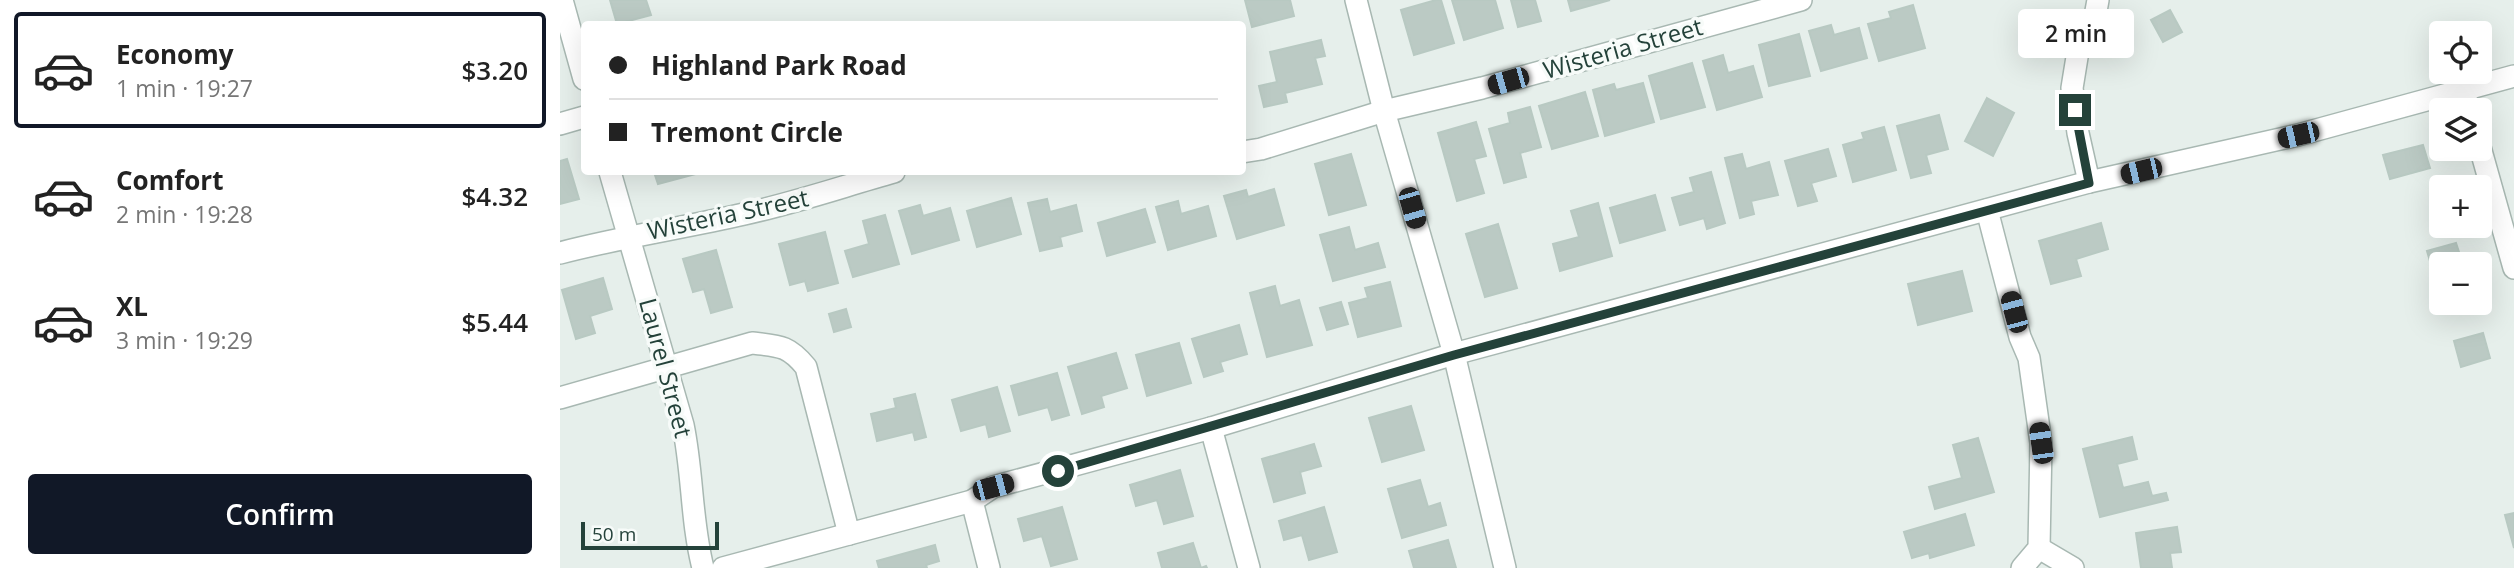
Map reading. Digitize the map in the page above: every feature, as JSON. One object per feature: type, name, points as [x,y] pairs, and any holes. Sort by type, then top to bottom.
[{"type":"street","points":[[561,0],[581,69]]},
{"type":"street","points":[[1356,0],[1384,111],[1454,355],[1505,568]]},
{"type":"street","name":"Wisteria Street","points":[[1246,151],[1384,111],[1482,88],[1769,4],[1801,0]]},
{"type":"street","points":[[2089,183],[2078,132],[2073,88],[2078,51],[2094,22],[2098,0]]},
{"type":"street","points":[[2471,98],[2514,76]]},
{"type":"street","points":[[723,568],[972,501],[993,487],[1211,428],[1454,355],[1987,210],[2089,183],[2429,108]]},
{"type":"street","points":[[560,124],[581,118]]},
{"type":"street","points":[[2484,161],[2514,268]]},
{"type":"street","name":"Laurel Street","points":[[611,175],[686,442],[693,517],[703,568]]},
{"type":"street","name":"Wisteria Street","points":[[560,253],[743,215],[829,193],[885,175]]},
{"type":"street","points":[[1987,210],[2020,337],[2029,358],[2041,443],[2039,548],[2022,568]]},
{"type":"street","points":[[560,398],[752,343],[785,347],[796,354],[806,367],[849,534]]},
{"type":"street","points":[[1211,428],[1250,568]]},
{"type":"street","points":[[972,501],[989,568]]},
{"type":"street","points":[[2039,548],[2073,568]]},
{"type":"building","points":[[610,0],[646,0],[651,15],[616,21]]},
{"type":"building","points":[[1245,0],[1290,0],[1294,16],[1252,27]]},
{"type":"building","points":[[1441,0],[1454,43],[1414,55],[1401,10]]},
{"type":"building","points":[[1452,0],[1495,0],[1503,28],[1464,40]]},
{"type":"building","points":[[1511,0],[1535,0],[1541,21],[1518,27]]},
{"type":"building","points":[[1568,0],[1610,0],[1571,11]]},
{"type":"building","points":[[1913,5],[1925,48],[1879,61],[1868,24],[1891,18],[1889,12]]},
{"type":"building","points":[[2170,10],[2182,32],[2163,42],[2151,20]]},
{"type":"building","points":[[1831,25],[1834,35],[1859,28],[1867,58],[1821,71],[1809,31]]},
{"type":"building","points":[[1799,34],[1810,76],[1769,86],[1759,45]]},
{"type":"building","points":[[1321,40],[1325,56],[1315,58],[1322,84],[1285,93],[1287,102],[1264,107],[1259,86],[1277,82],[1270,52]]},
{"type":"building","points":[[1723,55],[1728,73],[1753,66],[1762,97],[1717,110],[1703,61]]},
{"type":"building","points":[[1692,63],[1705,107],[1661,119],[1649,76]]},
{"type":"building","points":[[1643,83],[1654,122],[1605,136],[1593,90],[1614,84],[1616,90]]},
{"type":"building","points":[[1585,92],[1598,136],[1552,149],[1539,106]]},
{"type":"building","points":[[1987,98],[2014,113],[1993,156],[1965,141]]},
{"type":"building","points":[[1530,107],[1541,147],[1520,153],[1526,177],[1504,183],[1489,129],[1510,123],[1508,113]]},
{"type":"building","points":[[1939,115],[1948,149],[1926,155],[1931,173],[1911,178],[1897,126]]},
{"type":"building","points":[[1476,122],[1486,156],[1474,159],[1484,193],[1457,201],[1438,133]]},
{"type":"building","points":[[1884,127],[1896,170],[1853,182],[1843,145],[1864,139],[1862,133]]},
{"type":"building","points":[[2423,145],[2430,168],[2390,179],[2383,155]]},
{"type":"building","points":[[1828,149],[1836,176],[1811,183],[1817,201],[1798,206],[1785,161]]},
{"type":"building","points":[[1351,154],[1366,205],[1329,215],[1315,164]]},
{"type":"building","points":[[1742,154],[1746,169],[1769,162],[1778,195],[1751,201],[1754,214],[1740,218],[1725,158]]},
{"type":"building","points":[[567,159],[579,199],[560,204],[560,161]]},
{"type":"building","points":[[1711,172],[1725,223],[1707,229],[1704,218],[1680,225],[1672,198],[1694,192],[1690,178]]},
{"type":"building","points":[[655,175],[692,175],[658,184]]},
{"type":"building","points":[[1274,189],[1284,225],[1237,239],[1224,196],[1246,190],[1248,197]]},
{"type":"building","points":[[1655,195],[1665,230],[1620,243],[1610,208]]},
{"type":"building","points":[[1011,198],[1021,234],[977,247],[967,211]]},
{"type":"building","points":[[1047,199],[1050,212],[1076,205],[1082,231],[1060,237],[1062,246],[1040,251],[1028,203]]},
{"type":"building","points":[[1178,201],[1181,214],[1208,206],[1216,236],[1168,250],[1156,207]]},
{"type":"building","points":[[1598,203],[1612,256],[1560,271],[1553,244],[1579,237],[1571,211]]},
{"type":"building","points":[[920,205],[923,216],[950,208],[959,240],[912,254],[899,211]]},
{"type":"building","points":[[1145,209],[1155,242],[1107,256],[1098,223]]},
{"type":"building","points":[[885,215],[899,264],[853,277],[845,251],[869,244],[863,221]]},
{"type":"building","points":[[2101,223],[2108,249],[2076,259],[2081,276],[2051,284],[2039,241]]},
{"type":"building","points":[[1498,224],[1517,288],[1485,297],[1466,234]]},
{"type":"building","points":[[1349,227],[1355,250],[1378,243],[1385,267],[1333,281],[1320,235]]},
{"type":"building","points":[[825,232],[838,283],[808,291],[805,281],[790,285],[779,244]]},
{"type":"building","points":[[2456,243],[2459,252],[2429,252],[2429,258],[2427,251]]},
{"type":"building","points":[[716,250],[732,307],[711,313],[704,289],[693,292],[683,259]]},
{"type":"building","points":[[1962,271],[1972,311],[1918,325],[1908,284]]},
{"type":"building","points":[[603,278],[612,309],[590,316],[595,333],[576,339],[562,290]]},
{"type":"building","points":[[1390,282],[1401,326],[1358,337],[1349,303],[1368,298],[1365,288]]},
{"type":"building","points":[[1275,286],[1280,306],[1299,300],[1312,345],[1267,357],[1250,293]]},
{"type":"building","points":[[1341,302],[1348,324],[1327,330],[1320,308]]},
{"type":"building","points":[[846,309],[851,327],[834,332],[829,314]]},
{"type":"building","points":[[1239,325],[1247,354],[1220,362],[1223,371],[1204,377],[1192,339]]},
{"type":"building","points":[[2483,333],[2490,358],[2461,367],[2454,341]]},
{"type":"building","points":[[1179,343],[1191,383],[1147,396],[1136,355]]},
{"type":"building","points":[[1116,353],[1127,388],[1101,396],[1104,407],[1082,414],[1068,367]]},
{"type":"building","points":[[1057,373],[1069,415],[1052,420],[1048,407],[1019,415],[1011,386]]},
{"type":"building","points":[[997,387],[1010,431],[989,437],[986,424],[961,431],[952,400]]},
{"type":"building","points":[[915,394],[926,437],[915,440],[913,432],[877,441],[871,414],[896,408],[894,399]]},
{"type":"building","points":[[1411,406],[1424,450],[1382,462],[1369,418]]},
{"type":"building","points":[[2132,437],[2137,459],[2117,464],[2123,488],[2148,482],[2152,496],[2166,493],[2168,500],[2100,517],[2083,449]]},
{"type":"building","points":[[1978,438],[1994,492],[1935,509],[1929,487],[1962,478],[1953,445]]},
{"type":"building","points":[[1314,444],[1321,466],[1300,472],[1305,493],[1274,502],[1262,459]]},
{"type":"building","points":[[1180,470],[1193,516],[1164,524],[1157,500],[1136,506],[1130,485]]},
{"type":"building","points":[[1420,480],[1428,507],[1440,503],[1446,525],[1402,538],[1388,489]]},
{"type":"building","points":[[1062,507],[1077,559],[1051,566],[1042,536],[1024,541],[1018,519]]},
{"type":"building","points":[[1324,507],[1337,552],[1309,560],[1302,535],[1284,540],[1279,521]]},
{"type":"building","points":[[2514,513],[2514,548],[2505,515]]},
{"type":"building","points":[[1965,514],[1974,545],[1930,558],[1929,553],[1912,558],[1904,532]]},
{"type":"building","points":[[2177,527],[2181,552],[2170,553],[2172,568],[2141,568],[2136,533]]},
{"type":"building","points":[[1448,540],[1456,568],[1414,568],[1409,551]]},
{"type":"building","points":[[1193,543],[1201,568],[1162,568],[1158,553]]},
{"type":"building","points":[[935,545],[939,561],[926,565],[927,568],[879,568],[877,561]]},
{"type":"route","points":[[1058,471],[1454,355],[2089,183],[2075,110]]}]
